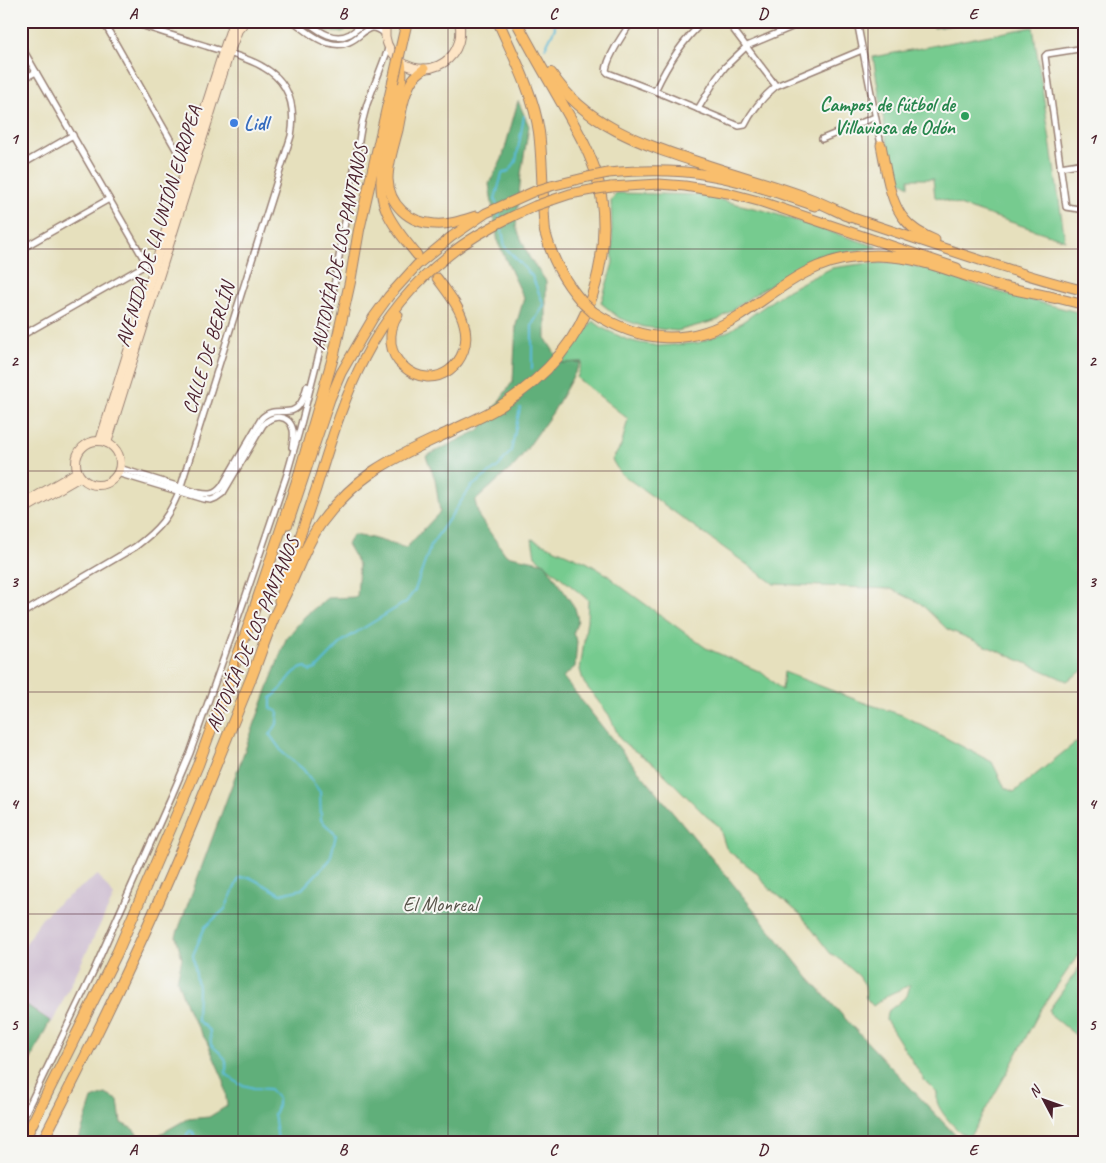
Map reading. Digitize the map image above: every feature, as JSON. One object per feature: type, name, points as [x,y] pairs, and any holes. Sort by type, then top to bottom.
[{"type":"highway","name":"AUTOVÍA DE LOS PANTANOS","points":[[23,1142],[117,953],[198,765],[250,625],[299,475],[334,354],[361,221],[407,21]]},
{"type":"highway","points":[[498,21],[532,103],[539,131],[545,232],[548,245],[564,279],[583,303],[593,312],[616,326],[648,336],[668,338],[694,335],[716,329],[811,269],[852,257],[869,255],[897,257],[933,265],[993,284],[1055,298]]},
{"type":"highway","name":"AUTOVÍA DE LOS PANTANOS","points":[[42,1142],[161,896],[197,812],[275,615],[310,540],[340,501],[360,481],[391,460],[497,408],[522,392],[553,364],[564,351],[582,322],[601,264],[603,219],[601,194],[595,170],[577,129],[516,21]]},
{"type":"highway","points":[[520,21],[555,79],[581,106],[617,132],[648,145],[813,200],[851,217]]},
{"type":"main road","points":[[401,62],[401,85],[384,160],[381,183],[386,210],[393,224],[417,255]]},
{"type":"main road","points":[[424,69],[413,79],[406,92],[390,161],[388,178],[391,194],[402,212],[421,222],[435,224],[452,223],[486,213]]},
{"type":"main road","points":[[881,145],[893,197],[904,220],[922,234],[1002,268]]},
{"type":"main road","points":[[250,625],[268,580],[330,399],[341,373],[372,318],[417,265],[451,237],[486,213],[535,191],[588,177],[637,171],[658,170],[709,175],[746,183],[1002,268],[1085,291]]},
{"type":"main road","points":[[275,615],[285,579],[346,397],[365,356],[385,324],[416,285],[450,254],[489,228],[535,206],[570,194],[611,187],[668,184],[728,193],[762,202],[976,274],[1085,305]]},
{"type":"main road","points":[[416,285],[410,299],[393,322],[390,335],[391,349],[398,362],[408,371],[418,376],[432,377],[445,374],[456,365],[464,352],[466,338],[464,324],[456,305],[437,278]]},
{"type":"street","points":[[103,21],[186,168]]},
{"type":"street","name":"CALLE DE BERLÍN","points":[[21,614],[135,547],[150,536],[173,507],[293,126],[293,112],[288,94],[280,81],[263,67],[129,21]]},
{"type":"street","name":"AVENIDA DE LA UNIÓN EUROPEA","points":[[104,442],[226,53],[231,21]]},
{"type":"street","points":[[236,21],[248,22]]},
{"type":"street","points":[[293,21],[321,41],[331,44],[350,42],[369,29],[374,28],[379,29],[385,34]]},
{"type":"street","points":[[306,21],[321,32],[336,38],[350,34],[370,21]]},
{"type":"street","points":[[387,21],[385,34],[388,47],[394,56],[401,62],[424,69],[438,66],[453,54],[461,36],[459,21]]},
{"type":"street","points":[[632,21],[610,57],[606,68],[608,73],[655,90],[740,126],[745,125],[759,102],[776,86],[862,50]]},
{"type":"street","points":[[655,90],[666,68],[681,47],[704,21]]},
{"type":"street","points":[[727,21],[776,86]]},
{"type":"street","points":[[698,109],[725,67],[746,46],[806,21]]},
{"type":"street","points":[[857,21],[881,145]]},
{"type":"street","name":"AVENIDA DE LA UNIÓN EUROPEA","points":[[104,442],[153,271],[186,168],[226,53],[238,30],[248,22]]},
{"type":"street","points":[[21,46],[145,261],[153,271]]},
{"type":"street","points":[[21,1122],[111,935],[190,754],[246,595],[287,474],[299,432],[329,314],[362,123],[388,47]]},
{"type":"street","points":[[1085,48],[1047,54],[1045,56],[1066,207],[1085,210]]},
{"type":"street","points":[[21,80],[36,72]]},
{"type":"street","points":[[822,140],[875,117]]},
{"type":"street","points":[[21,165],[73,135]]},
{"type":"street","points":[[1060,166],[1085,163]]},
{"type":"street","points":[[21,249],[109,199]]},
{"type":"street","points":[[145,261],[157,259]]},
{"type":"street","points":[[21,336],[142,267],[145,261]]},
{"type":"street","points":[[118,471],[180,489],[208,495],[215,493],[219,490],[264,416],[271,412],[294,410],[299,406],[320,350]]},
{"type":"street","points":[[180,489],[207,500],[220,496],[264,424],[272,417],[277,416],[286,420],[294,433],[287,474]]},
{"type":"street","points":[[89,442],[104,442],[116,449],[120,463],[118,471],[110,482],[103,485],[88,483],[79,474],[76,466],[78,452],[89,442]]},
{"type":"street","points":[[21,504],[79,474]]},
{"type":"street","points":[[21,511],[79,474]]},
{"type":"shaded area","points":[[98,875],[114,896],[52,1023],[21,1001],[21,954],[31,934],[43,917],[56,905]]},
{"type":"green space","points":[[313,21],[360,21],[348,29],[337,33],[324,29]]},
{"type":"green space","points":[[932,21],[978,21],[934,28]]},
{"type":"green space","name":"Campos de fútbol de Villaviosa de Odón","points":[[1033,27],[1065,240],[935,197],[933,179],[909,179],[909,186],[893,176],[873,57]]},
{"type":"green space","name":"El Monreal","points":[[518,101],[529,126],[521,174],[516,227],[529,257],[546,281],[546,339],[561,363],[581,362],[553,412],[516,464],[475,501],[479,517],[506,555],[545,563],[575,608],[578,620],[573,634],[577,641],[575,667],[563,677],[808,977],[962,1142],[146,1142],[187,1119],[209,1117],[227,1106],[224,1081],[207,1042],[189,1013],[177,980],[182,958],[176,936],[286,639],[305,616],[327,598],[357,597],[359,565],[347,544],[353,535],[372,538],[406,548],[440,512],[435,479],[426,456],[479,430],[513,381],[516,325],[524,298],[498,243],[489,184],[502,159]]},
{"type":"green space","points":[[616,193],[700,195],[766,211],[878,247],[818,257],[758,292],[718,320],[677,331],[644,327],[619,318],[601,303],[613,263],[611,201]]},
{"type":"green space","points":[[893,262],[923,268],[995,291],[1085,314],[1085,669],[1067,681],[947,629],[920,603],[891,589],[774,584],[620,473],[612,460],[621,446],[628,419],[577,378],[582,362],[561,363],[593,321],[604,329],[628,340],[640,343],[659,346],[698,343],[731,330],[783,293],[832,268]]},
{"type":"green space","points":[[532,539],[588,563],[606,574],[706,648],[761,672],[782,690],[784,672],[902,715],[992,762],[1005,788],[1014,792],[1085,735],[1085,945],[1041,1009],[1008,1071],[972,1133],[967,1137],[941,1111],[937,1101],[937,1093],[925,1081],[886,1020],[887,1012],[907,996],[910,985],[888,995],[873,1006],[866,998],[865,985],[859,976],[830,953],[801,915],[766,885],[756,872],[726,848],[719,826],[706,816],[654,764],[620,739],[609,715],[584,683],[580,670],[588,600],[535,556]]},
{"type":"green space","points":[[1085,959],[1085,1043],[1050,1014],[1049,1010]]},
{"type":"green space","points":[[21,1001],[50,1021],[21,1079]]},
{"type":"green space","points":[[105,1094],[118,1100],[121,1123],[133,1129],[144,1142],[78,1142],[92,1099]]},
{"type":"waterway","points":[[545,48],[555,28],[554,21]]},
{"type":"waterway","points":[[497,205],[495,199],[502,174],[510,170],[516,161],[524,116]]},
{"type":"waterway","points":[[498,210],[500,220]]},
{"type":"waterway","points":[[501,224],[505,247],[532,276],[544,305],[532,325],[532,369]]},
{"type":"waterway","points":[[280,1142],[278,1140],[274,1114],[278,1105],[278,1099],[270,1089],[254,1088],[239,1084],[225,1073],[225,1060],[211,1045],[210,1031],[197,1020],[198,988],[193,955],[205,927],[225,909],[239,878],[249,877],[281,894],[302,889],[330,860],[336,835],[321,820],[320,792],[303,769],[283,753],[270,735],[277,724],[278,712],[271,708],[271,698],[295,672],[306,667],[310,671],[316,669],[344,640],[406,602],[415,590],[431,545],[471,487],[499,466],[511,451],[520,408]]},
{"type":"waterway","points":[[186,1142],[187,1134],[190,1131],[193,1132],[198,1142]]},
{"type":"place","name":"Campos de fútbol de Villaviosa de Odón","points":[[965,116]]},
{"type":"place","name":"Lidl","points":[[234,123]]}]
